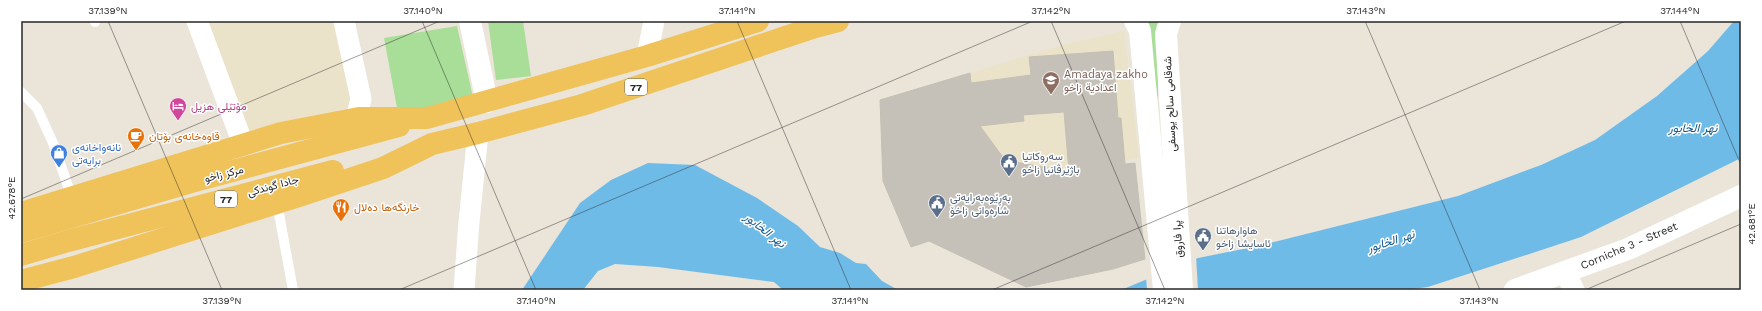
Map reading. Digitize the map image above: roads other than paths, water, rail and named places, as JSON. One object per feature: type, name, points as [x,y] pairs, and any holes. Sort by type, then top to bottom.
[{"type":"highway","name":"77","points":[[427,118],[647,56],[758,21]]},
{"type":"highway","name":"77","points":[[432,144],[582,105],[838,21]]},
{"type":"highway","points":[[21,213],[281,133],[356,119],[427,118]]},
{"type":"highway","name":"مركز زاخو","points":[[21,232],[195,181],[427,118]]},
{"type":"highway","points":[[21,281],[74,267],[383,168],[432,144]]},
{"type":"highway","name":"جادا گوندکی","points":[[21,255],[83,237],[432,144]]},
{"type":"main road","points":[[470,21],[487,102]]},
{"type":"main road","name":"شەقامی سالح یوسفی","points":[[1135,21],[1140,31],[1165,188]]},
{"type":"main road","name":"شەقامی سالح یوسفی","points":[[1165,188],[1166,34],[1170,21]]},
{"type":"main road","name":"پرا فاروق","points":[[1164,290],[1165,188]]},
{"type":"main road","name":"پرا فاروق","points":[[1165,188],[1182,290]]},
{"type":"main road","name":"Corniche 3 - Street","points":[[1515,290],[1569,281],[1628,249],[1741,196]]},
{"type":"street","points":[[197,21],[243,144]]},
{"type":"street","points":[[344,21],[361,100],[356,119]]},
{"type":"street","points":[[647,56],[654,21]]},
{"type":"street","points":[[464,290],[468,222],[478,133]]},
{"type":"lane","points":[[21,92],[37,108],[58,156],[72,198]]},
{"type":"lane","points":[[277,203],[293,290]]},
{"type":"water","name":"نهر الخابور","points":[[1734,21],[1741,21],[1741,158],[1581,237],[1428,287],[1405,290],[1121,290],[1198,258],[1258,246],[1458,196],[1541,165],[1595,140],[1657,96],[1708,51]]},
{"type":"water","name":"نهر الخابور","points":[[648,163],[695,165],[757,198],[798,226],[820,247],[840,253],[856,263],[866,264],[882,281],[898,290],[783,290],[774,282],[658,267],[615,264],[598,271],[583,290],[522,290],[580,203],[611,180]]},
{"type":"place","name":"Amadaya zakho اعدادية زاخو","points":[[1051,95]]},
{"type":"place","name":"مۆتێلی هزیل","points":[[178,121]]},
{"type":"place","name":"قاوەخانەی بۆتان","points":[[136,151]]},
{"type":"place","name":"نانەواخانەی برایەتی","points":[[59,168]]},
{"type":"place","name":"سه‌روكاتيا باژێرڤانيا زاخو","points":[[1009,177]]},
{"type":"place","name":"بەڕێوەبەرایەتی شارەوانی زاخۆ","points":[[937,218]]},
{"type":"place","name":"خارنگەها دەلال","points":[[341,222]]},
{"type":"place","name":"هاوارهاتنا ئاسایشا زاخو","points":[[1203,251]]}]
